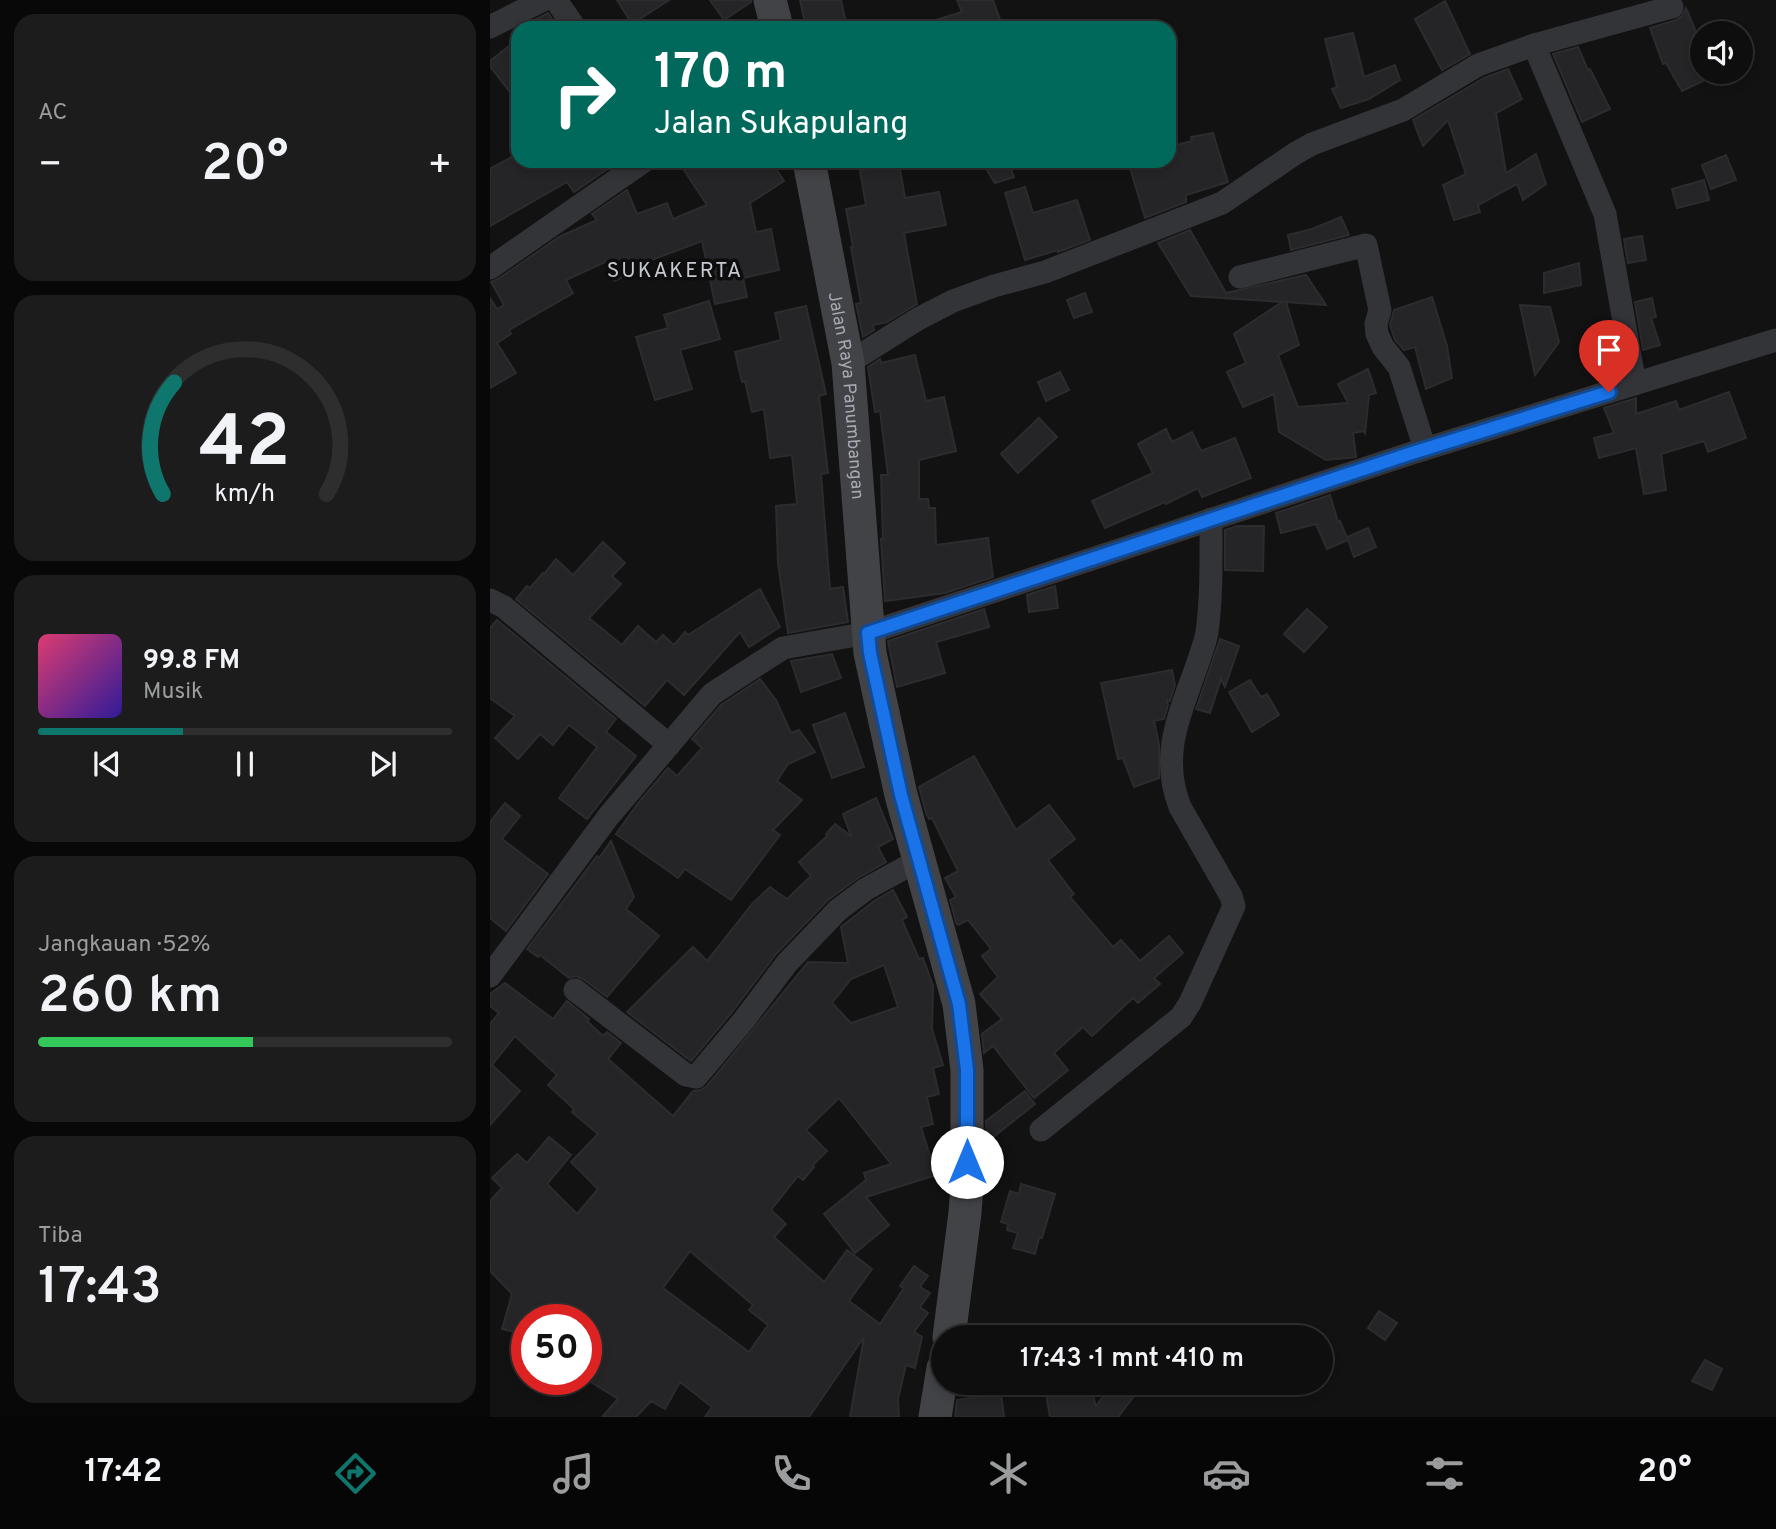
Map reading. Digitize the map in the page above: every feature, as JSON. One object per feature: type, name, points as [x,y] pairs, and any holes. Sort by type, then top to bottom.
[{"type":"main road","points":[[770,0],[775,21]]},
{"type":"main road","name":"Jalan Raya Panumbangan","points":[[810,168],[848,363],[870,653],[919,860],[959,1004],[967,1070],[965,1213],[951,1325]]},
{"type":"main road","points":[[935,1417],[939,1395]]},
{"type":"street","points":[[490,27],[543,0]]},
{"type":"street","points":[[555,0],[570,21]]},
{"type":"street","points":[[848,363],[918,319],[953,301],[1045,272],[1222,203],[1312,144],[1403,110],[1478,65],[1534,45],[1672,7]]},
{"type":"street","points":[[1534,45],[1605,214],[1635,384]]},
{"type":"street","points":[[490,268],[634,168]]},
{"type":"street","points":[[1240,277],[1366,245],[1380,310],[1376,324],[1377,334],[1399,367],[1425,449]]},
{"type":"street","points":[[490,976],[608,817],[712,694],[783,648],[868,633],[1425,449],[1776,340]]},
{"type":"street","points":[[1041,1130],[1181,1017],[1234,906],[1231,895],[1175,795],[1170,751],[1174,730],[1207,633],[1211,573],[1210,519]]},
{"type":"street","points":[[490,600],[504,607],[670,745]]},
{"type":"street","points":[[575,989],[686,1075],[696,1077],[787,963],[838,910],[866,889],[919,860]]},
{"type":"building","points":[[617,0],[669,0],[637,21],[630,21]]},
{"type":"building","points":[[710,0],[751,0],[751,2],[724,20]]},
{"type":"building","points":[[800,0],[841,0],[846,21],[804,21]]},
{"type":"building","points":[[957,0],[993,0],[1000,21],[933,21],[962,12]]},
{"type":"building","points":[[1445,1],[1470,54],[1442,70],[1415,19]]},
{"type":"building","points":[[1686,8],[1691,21],[1690,84],[1697,84],[1682,91],[1666,63],[1663,64],[1650,28],[1682,16]]},
{"type":"building","points":[[548,13],[553,21],[533,21]]},
{"type":"building","points":[[1353,33],[1364,77],[1395,65],[1400,80],[1369,99],[1341,108],[1332,89],[1337,87],[1325,39]]},
{"type":"building","points":[[511,44],[511,94],[490,66],[490,61]]},
{"type":"building","points":[[1578,47],[1610,109],[1582,122],[1553,54]]},
{"type":"building","points":[[1508,69],[1522,99],[1496,113],[1506,173],[1536,154],[1546,184],[1523,200],[1517,184],[1478,205],[1480,212],[1454,220],[1443,185],[1466,174],[1448,120],[1423,146],[1413,120],[1484,78]]},
{"type":"building","points":[[1213,133],[1228,182],[1186,195],[1186,202],[1145,218],[1130,168],[1176,168],[1176,145],[1192,141],[1191,137]]},
{"type":"building","points":[[1726,155],[1736,180],[1711,189],[1702,165]]},
{"type":"building","points":[[511,157],[511,168],[609,168],[574,192],[567,182],[490,226],[490,169]]},
{"type":"building","points":[[683,168],[776,168],[784,181],[750,203],[756,232],[771,229],[779,270],[743,278],[747,297],[715,304],[702,241],[630,268],[632,273],[614,281],[605,262],[566,280],[573,293],[509,330],[511,334],[497,343],[516,373],[490,388],[490,298],[497,309],[504,305],[491,282],[559,237],[597,220],[592,214],[627,190],[637,214],[667,203],[673,219],[707,205]]},
{"type":"building","points":[[900,168],[905,198],[939,192],[946,225],[904,233],[917,304],[887,322],[873,325],[874,330],[863,337],[856,304],[861,303],[846,209],[866,205],[860,171]]},
{"type":"building","points":[[985,168],[1011,168],[1014,177],[995,183]]},
{"type":"building","points":[[1704,180],[1709,200],[1677,208],[1672,189]]},
{"type":"building","points":[[1025,187],[1033,213],[1077,200],[1090,240],[1025,260],[1005,193]]},
{"type":"building","points":[[1341,217],[1349,235],[1291,250],[1288,235]]},
{"type":"building","points":[[1190,230],[1226,293],[1306,275],[1326,305],[1286,302],[1299,345],[1278,355],[1298,407],[1348,403],[1338,384],[1368,369],[1376,393],[1369,395],[1365,433],[1353,433],[1356,457],[1326,460],[1279,432],[1274,394],[1243,407],[1227,372],[1246,363],[1234,334],[1282,302],[1191,296],[1158,243]]},
{"type":"building","points":[[1642,236],[1646,260],[1628,263],[1624,239]]},
{"type":"building","points":[[1579,263],[1581,285],[1544,293],[1544,273]]},
{"type":"building","points":[[1085,293],[1092,312],[1074,318],[1067,300]]},
{"type":"building","points":[[1432,297],[1447,346],[1452,378],[1426,389],[1415,347],[1404,350],[1395,340],[1390,325],[1394,310]]},
{"type":"building","points":[[1652,298],[1656,317],[1651,318],[1660,345],[1643,350],[1635,302]]},
{"type":"building","points":[[709,301],[720,339],[680,350],[692,389],[655,400],[636,337],[668,328],[664,315]]},
{"type":"building","points":[[1520,305],[1550,307],[1559,342],[1535,375]]},
{"type":"building","points":[[806,306],[826,394],[819,396],[828,473],[821,474],[830,589],[843,587],[848,622],[788,633],[778,563],[776,506],[797,504],[792,455],[770,458],[764,409],[752,412],[735,352],[781,340],[775,313]]},
{"type":"building","points":[[915,355],[926,401],[944,397],[956,451],[919,460],[919,499],[928,499],[929,508],[935,508],[936,545],[988,538],[993,577],[945,593],[885,601],[881,475],[888,475],[880,411],[875,412],[868,367],[880,359],[881,363]]},
{"type":"building","points":[[1060,372],[1069,390],[1046,401],[1038,382]]},
{"type":"building","points":[[1729,392],[1746,438],[1708,452],[1704,441],[1661,454],[1666,490],[1644,494],[1636,448],[1599,458],[1594,438],[1614,433],[1604,408],[1636,398],[1636,414],[1676,401],[1679,410]]},
{"type":"building","points":[[1039,418],[1057,437],[1018,473],[1001,454]]},
{"type":"building","points":[[1166,429],[1172,442],[1192,432],[1201,451],[1235,438],[1251,478],[1202,497],[1198,488],[1105,528],[1092,501],[1153,473],[1138,444]]},
{"type":"building","points":[[1330,495],[1338,522],[1340,521],[1348,540],[1327,549],[1316,524],[1281,533],[1276,513]]},
{"type":"building","points":[[1237,526],[1264,526],[1263,571],[1225,570],[1225,530]]},
{"type":"building","points":[[1368,528],[1376,547],[1354,557],[1347,537]]},
{"type":"building","points":[[603,542],[625,563],[612,576],[621,584],[589,618],[622,645],[638,626],[656,642],[663,635],[674,645],[685,632],[688,635],[760,589],[780,627],[749,647],[740,632],[684,695],[667,680],[645,706],[516,599],[527,586],[530,588],[544,574],[556,559],[573,575]]},
{"type":"building","points":[[1055,586],[1058,608],[1029,612],[1027,595]]},
{"type":"building","points":[[984,609],[989,627],[936,642],[945,673],[897,687],[888,641]]},
{"type":"building","points":[[1307,609],[1327,627],[1304,652],[1284,634]]},
{"type":"building","points":[[497,620],[616,719],[606,732],[636,756],[587,819],[559,798],[597,747],[569,725],[553,745],[540,734],[518,759],[495,738],[515,716],[490,698],[490,628]]},
{"type":"building","points":[[1220,639],[1239,646],[1225,687],[1221,679],[1210,713],[1196,709]]},
{"type":"building","points":[[832,654],[841,678],[801,692],[791,661]]},
{"type":"building","points":[[1172,670],[1175,685],[1170,701],[1167,700],[1164,719],[1154,721],[1159,744],[1159,778],[1134,787],[1123,758],[1118,759],[1101,683]]},
{"type":"building","points":[[760,679],[776,700],[791,733],[799,730],[815,752],[788,764],[777,781],[802,800],[773,830],[780,835],[731,900],[685,869],[678,878],[616,834],[668,768],[677,776],[702,748],[692,739],[721,705]]},
{"type":"building","points":[[1250,680],[1261,697],[1267,694],[1279,715],[1252,732],[1229,692]]},
{"type":"building","points":[[845,713],[864,767],[832,778],[813,725]]},
{"type":"building","points":[[974,756],[1016,830],[1049,805],[1075,839],[1048,860],[1074,894],[1070,897],[1113,947],[1121,940],[1140,961],[1169,936],[1183,953],[1154,978],[1160,984],[1138,1003],[1133,998],[1092,1036],[1083,1027],[1054,1053],[1068,1070],[1034,1098],[993,1046],[984,1053],[982,1034],[1002,1019],[980,994],[998,977],[982,956],[991,949],[968,920],[958,925],[956,922],[950,900],[956,897],[945,878],[958,871],[932,818],[929,819],[926,813],[919,787]]},
{"type":"building","points":[[876,798],[893,839],[878,847],[886,862],[828,900],[776,954],[691,1061],[627,1012],[693,947],[707,961],[752,904],[770,887],[787,899],[811,876],[799,862],[827,836],[835,824],[851,836],[843,814]]},
{"type":"building","points":[[505,803],[520,816],[502,839],[548,874],[506,931],[490,918],[490,822]]},
{"type":"building","points":[[611,841],[634,897],[626,909],[659,936],[607,997],[583,979],[576,976],[569,978],[540,955],[538,957],[527,949]]},
{"type":"building","points":[[893,890],[907,917],[902,920],[919,959],[923,958],[933,986],[932,1029],[943,1065],[933,1068],[939,1094],[927,1097],[933,1124],[921,1127],[936,1175],[866,1197],[889,1225],[855,1253],[824,1214],[866,1180],[864,1173],[891,1164],[839,1098],[806,1130],[827,1151],[803,1180],[798,1176],[771,1210],[786,1224],[774,1237],[824,1282],[847,1250],[872,1269],[849,1301],[880,1324],[904,1288],[900,1286],[914,1266],[928,1276],[920,1287],[930,1293],[920,1307],[928,1313],[914,1332],[922,1337],[915,1368],[906,1365],[898,1399],[899,1417],[850,1417],[864,1337],[809,1417],[705,1417],[712,1407],[680,1382],[665,1409],[651,1401],[636,1417],[602,1417],[618,1399],[602,1389],[602,1304],[511,1304],[511,1331],[502,1329],[512,1294],[490,1271],[490,1201],[502,1188],[492,1178],[517,1154],[527,1163],[549,1137],[571,1155],[547,1184],[577,1214],[598,1189],[571,1162],[598,1134],[572,1112],[574,1109],[548,1085],[557,1075],[515,1036],[492,1065],[520,1091],[490,1125],[490,1024],[499,1013],[490,1006],[490,994],[505,983],[553,1019],[567,1001],[589,1019],[587,1021],[603,1036],[607,1032],[621,1043],[608,1059],[673,1116],[693,1091],[707,1086],[808,962],[848,963],[841,927]],"holes":[[[884,965],[898,1007],[851,1023],[832,1003],[851,979]],[[690,1251],[753,1305],[749,1310],[768,1325],[749,1352],[663,1288]]]},
{"type":"building","points":[[1025,1091],[1035,1104],[987,1142],[986,1121]]},
{"type":"building","points":[[1021,1184],[1055,1194],[1035,1254],[1013,1248],[1018,1233],[1007,1230],[1008,1224],[1001,1222],[1010,1191],[1019,1194]]},
{"type":"building","points":[[1379,1311],[1397,1323],[1385,1340],[1368,1328]]},
{"type":"building","points":[[1705,1360],[1722,1369],[1712,1390],[1692,1381]]},
{"type":"building","points":[[1001,1395],[1004,1417],[955,1417],[957,1400]]},
{"type":"building","points":[[1046,1395],[1093,1395],[1096,1406],[1104,1395],[1135,1395],[1118,1417],[1050,1417]]},
{"type":"district","name":"SUKAKERTA","points":[[675,270]]},
{"type":"route","points":[[967,1162],[967,1070],[959,1004],[901,795],[868,633],[1412,453],[1609,392]]}]
